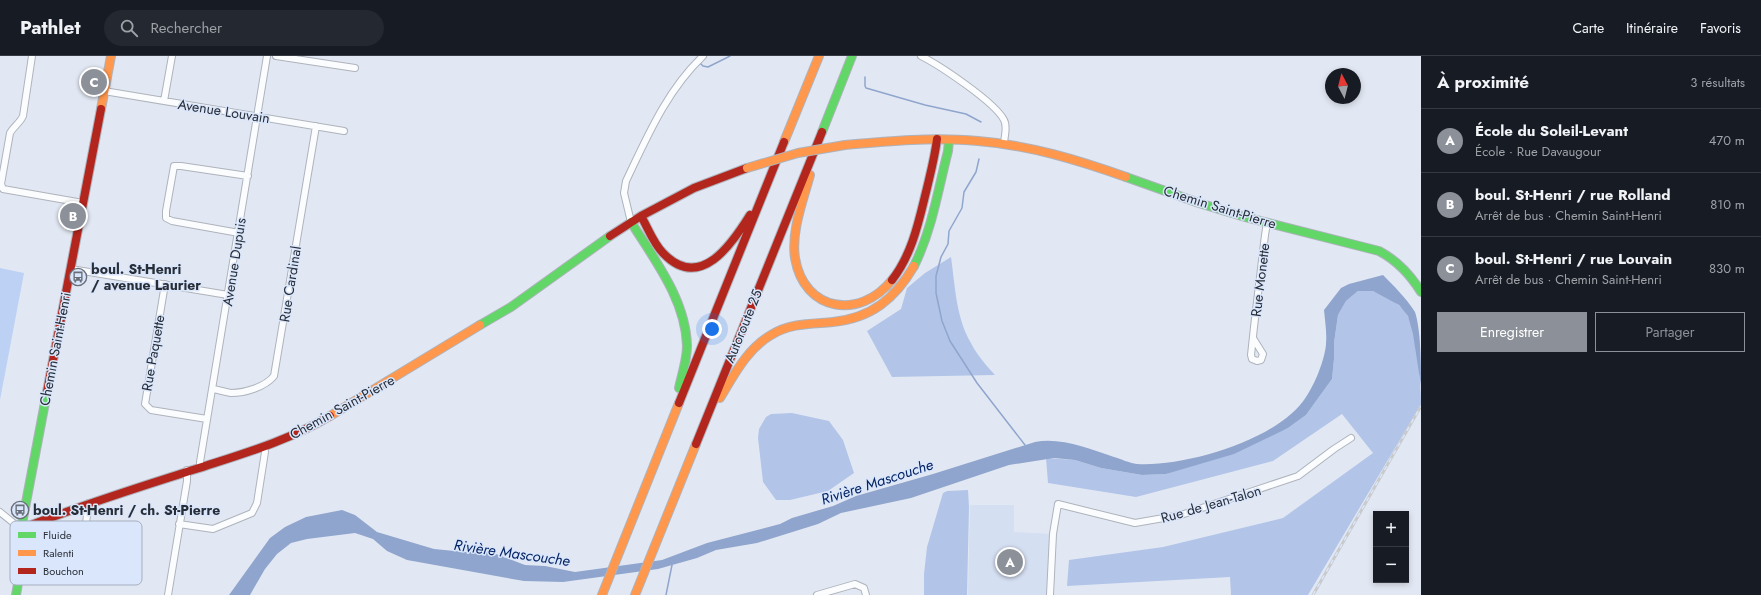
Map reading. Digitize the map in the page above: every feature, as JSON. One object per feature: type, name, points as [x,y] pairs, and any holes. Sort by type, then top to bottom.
[{"type":"main road","name":"Chemin Saint-Henri","points":[[23,521],[111,56]]},
{"type":"main road","points":[[602,595],[819,56]]},
{"type":"main road","name":"Autoroute 25","points":[[635,595],[852,56]]},
{"type":"main road","points":[[822,129],[798,220],[795,239],[795,260],[801,279],[811,293],[821,301],[841,306],[857,304],[876,295],[891,282],[901,268],[915,233],[938,139]]},
{"type":"main road","name":"Chemin Saint-Pierre","points":[[42,521],[70,509],[187,470],[264,447],[313,426],[471,332],[531,293],[584,254],[641,216],[703,184],[747,168],[798,153],[845,145],[899,140],[938,139],[1004,144],[1032,149],[1084,162],[1199,203],[1267,223],[1366,247],[1382,253],[1393,259],[1404,269],[1421,292]]},
{"type":"main road","points":[[702,428],[740,365],[752,350],[766,338],[776,331],[795,325],[840,321],[863,315],[888,300],[899,289],[913,269],[924,243],[948,151],[949,140]]},
{"type":"main road","points":[[641,216],[658,246],[666,256],[684,266],[695,267],[708,264],[722,253],[763,196]]},
{"type":"main road","points":[[632,222],[676,299],[686,329],[687,346],[685,362],[668,432]]},
{"type":"main road","name":"Chemin Saint-Henri","points":[[16,595],[18,585]]},
{"type":"street","points":[[32,56],[23,116],[21,122],[14,126],[10,133],[1,184],[3,189],[12,192],[83,203]]},
{"type":"street","points":[[164,101],[172,56]]},
{"type":"street","name":"Avenue Dupuis","points":[[200,467],[267,56]]},
{"type":"street","points":[[276,56],[355,68]]},
{"type":"street","points":[[632,222],[624,193],[626,181],[676,86],[703,56]]},
{"type":"street","points":[[920,56],[951,73],[999,113],[1005,123],[1004,144]]},
{"type":"street","name":"Avenue Louvain","points":[[104,91],[344,131]]},
{"type":"street","name":"Rue Cardinal","points":[[213,389],[232,393],[241,392],[269,383],[274,376],[316,126]]},
{"type":"street","points":[[239,232],[172,221],[166,218],[166,211],[174,166],[248,176]]},
{"type":"street","points":[[629,210],[641,216]]},
{"type":"street","name":"Rue Monette","points":[[1253,338],[1267,223]]},
{"type":"street","points":[[71,269],[228,295]]},
{"type":"street","name":"Rue Paquette","points":[[165,284],[145,404],[151,410],[207,419]]},
{"type":"street","name":"Rue de Jean-Talon","points":[[1050,595],[1053,534],[1058,504],[1135,523],[1181,515],[1298,476],[1351,438]]},
{"type":"street","points":[[180,524],[213,529],[246,517],[252,513],[257,503],[265,452],[264,447]]},
{"type":"street","points":[[168,595],[188,477],[187,470]]},
{"type":"street","points":[[86,521],[89,503]]},
{"type":"street","points":[[0,512],[10,521]]},
{"type":"street","points":[[817,595],[854,584],[864,588],[866,595]]},
{"type":"shaded area","points":[[951,257],[957,301],[962,323],[976,352],[995,375],[892,377],[867,331],[901,309],[907,288],[925,273]]},
{"type":"shaded area","points":[[0,268],[24,273],[0,400]]},
{"type":"shaded area","name":"Rivière Mascouche","points":[[1383,275],[1404,297],[1415,312],[1420,338],[1421,386],[1413,334],[1408,316],[1399,305],[1373,291],[1358,291],[1346,301],[1338,315],[1334,343],[1332,379],[1306,415],[1288,428],[1234,454],[1166,474],[1142,475],[1101,468],[1075,460],[1054,458],[1009,465],[911,498],[841,513],[818,524],[757,543],[716,550],[697,558],[658,569],[563,582],[524,581],[407,560],[387,551],[373,539],[355,533],[307,539],[291,543],[277,554],[265,569],[250,595],[229,595],[270,538],[285,527],[306,517],[342,510],[355,515],[377,532],[434,549],[465,552],[488,551],[525,565],[545,566],[575,572],[662,560],[707,543],[780,524],[792,518],[833,506],[856,496],[1035,442],[1065,442],[1137,464],[1157,464],[1180,461],[1204,455],[1229,448],[1253,438],[1275,426],[1293,412],[1306,397],[1322,364],[1326,340],[1324,310],[1341,288],[1349,284]]},
{"type":"shaded area","points":[[1358,291],[1371,291],[1383,295],[1398,304],[1408,316],[1416,347],[1421,404],[1308,595],[1231,595],[1230,577],[1067,586],[1069,560],[1163,547],[1283,518],[1373,453],[1342,414],[1273,461],[1136,497],[1048,483],[1046,458],[1075,460],[1101,468],[1142,475],[1166,474],[1288,428],[1306,415],[1332,379],[1334,343],[1338,315],[1346,301]]},
{"type":"shaded area","points":[[792,413],[829,421],[843,440],[854,473],[828,491],[790,500],[776,500],[763,482],[758,438],[759,429],[766,417],[771,414]]},
{"type":"shaded area","points":[[968,490],[967,595],[924,595],[924,574],[927,547],[943,493],[947,491]]},
{"type":"shaded area","points":[[970,505],[1014,505],[1014,532],[1053,534],[1050,595],[968,595]]},
{"type":"waterway","points":[[700,63],[703,66],[708,67],[730,56]]},
{"type":"waterway","points":[[865,77],[866,88],[925,105],[966,114],[981,122]]},
{"type":"waterway","points":[[979,159],[976,172],[964,192],[962,208],[949,231],[948,244],[941,257],[936,276],[936,293],[942,321],[950,341],[977,383],[1025,445]]},
{"type":"waterway","points":[[666,595],[672,565]]},
{"type":"railway","points":[[1313,595],[1421,406]]},
{"type":"traffic: fast","points":[[822,132],[852,56]]},
{"type":"traffic: fast","points":[[914,266],[926,238],[930,224],[948,151],[949,140]]},
{"type":"traffic: fast","points":[[1126,177],[1199,203],[1245,217],[1379,251],[1403,268],[1421,292]]},
{"type":"traffic: fast","points":[[631,222],[659,265],[675,296],[681,312],[685,329],[687,351],[679,388]]},
{"type":"traffic: fast","points":[[480,325],[511,307],[610,236]]},
{"type":"traffic: fast","points":[[23,521],[47,392]]},
{"type":"traffic: fast","points":[[16,595],[18,585]]},
{"type":"traffic: slow","points":[[101,109],[111,56]]},
{"type":"traffic: slow","points":[[784,142],[819,56]]},
{"type":"traffic: slow","points":[[845,145],[928,139],[997,143],[1053,154],[1126,177]]},
{"type":"traffic: slow","points":[[747,168],[798,153],[845,145]]},
{"type":"traffic: slow","points":[[810,175],[798,216],[794,248],[800,276],[809,290],[821,299],[835,304],[850,305],[865,301],[879,293],[892,280]]},
{"type":"traffic: slow","points":[[720,398],[742,363],[762,341],[778,331],[793,326],[847,320],[870,311],[881,305],[899,288],[914,266]]},
{"type":"traffic: slow","points":[[330,416],[480,325]]},
{"type":"traffic: slow","points":[[602,595],[679,403]]},
{"type":"traffic: slow","points":[[635,595],[696,444]]},
{"type":"traffic: jam","points":[[47,392],[101,109]]},
{"type":"traffic: jam","points":[[696,444],[822,132]]},
{"type":"traffic: jam","points":[[892,280],[905,259],[914,236],[931,170],[937,139]]},
{"type":"traffic: jam","points":[[679,403],[784,142]]},
{"type":"traffic: jam","points":[[610,236],[641,216],[694,188],[747,168]]},
{"type":"traffic: jam","points":[[641,216],[659,249],[677,264],[690,268],[702,266],[714,260],[734,239],[750,215]]},
{"type":"traffic: jam","points":[[42,521],[281,440],[330,416]]},
{"type":"place","name":"boul. St-Henri / rue Louvain","points":[[94,82]]},
{"type":"place","name":"boul. St-Henri / rue Rolland","points":[[73,216]]},
{"type":"place","name":"boul. St-Henri / avenue Laurier","points":[[78,277]]},
{"type":"place","name":"boul. St-Henri / ch. St-Pierre","points":[[20,510]]},
{"type":"place","name":"École du Soleil-Levant","points":[[1010,562]]}]
